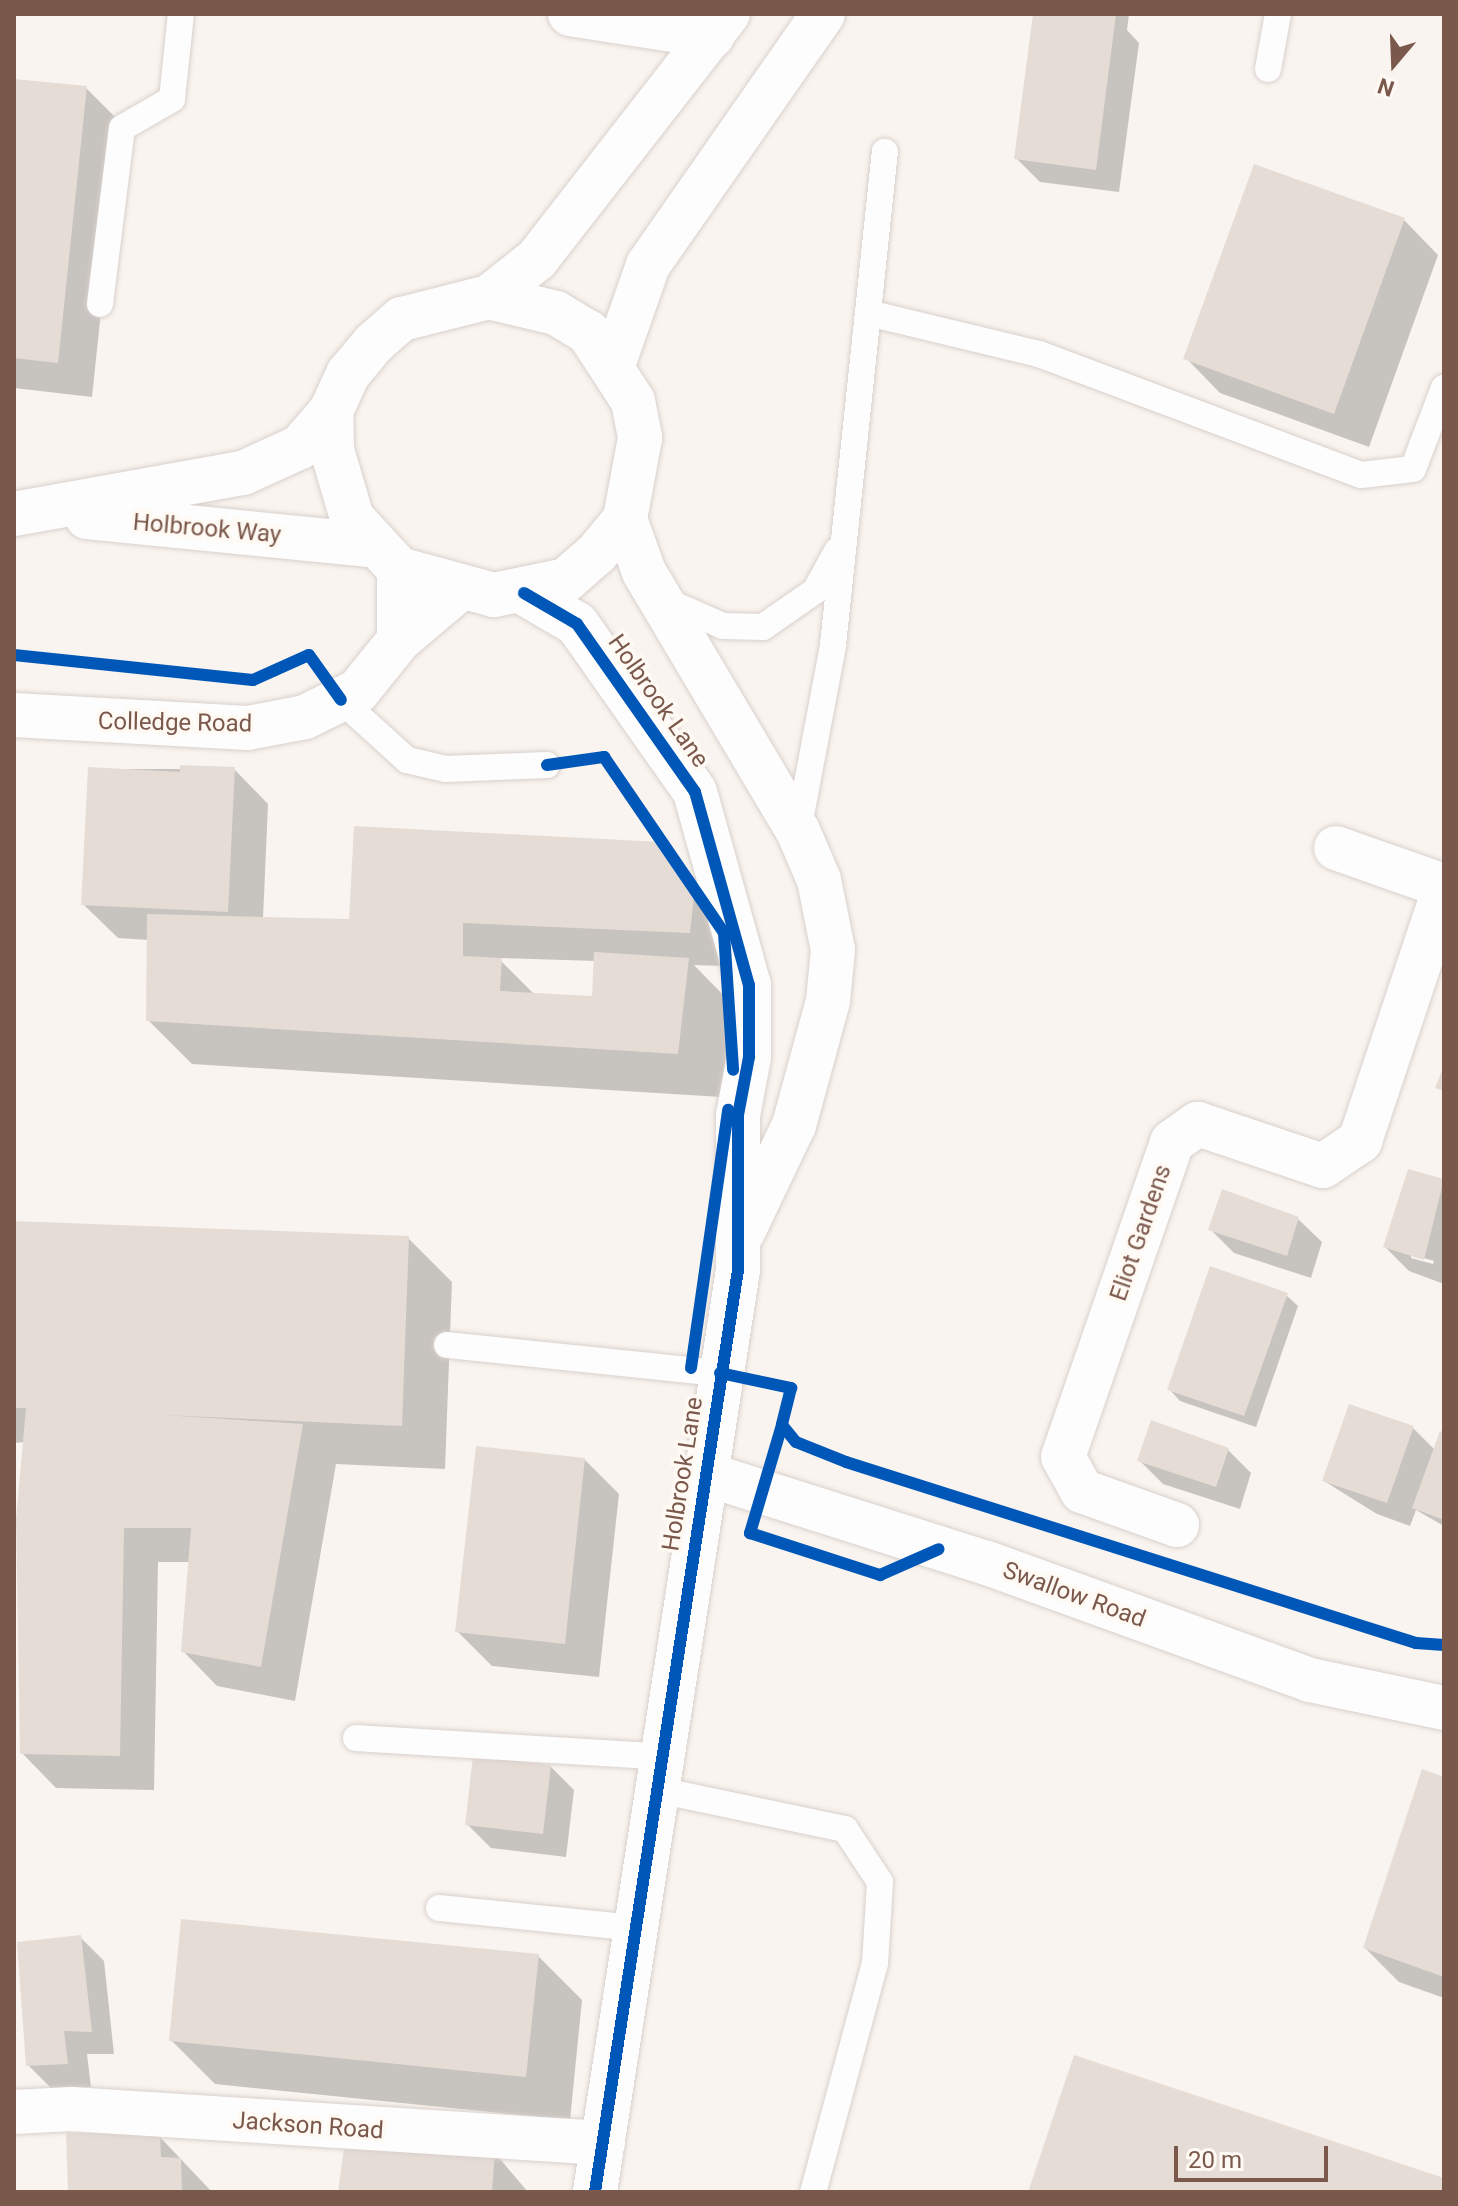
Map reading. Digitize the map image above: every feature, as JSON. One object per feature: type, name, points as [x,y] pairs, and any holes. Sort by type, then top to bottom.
[{"type":"street","points":[[570,14],[720,25]]},
{"type":"street","points":[[613,365],[648,265],[823,14]]},
{"type":"street","points":[[489,297],[537,259],[720,25]]},
{"type":"street","points":[[489,297],[556,313],[588,332],[613,365],[633,401],[640,438],[625,519],[566,580],[524,593]]},
{"type":"street","name":"Holbrook Way","points":[[26,513],[243,473],[300,447],[331,411],[348,374],[402,319],[489,297]]},
{"type":"street","points":[[331,411],[340,485],[352,518],[387,558],[399,640]]},
{"type":"street","name":"Holbrook Way","points":[[26,513],[387,558],[457,591],[524,593]]},
{"type":"street","name":"Holbrook Lane","points":[[625,519],[657,593],[798,831],[819,880],[833,950],[828,1001],[794,1125],[739,1241]]},
{"type":"street","name":"Colledge Road","points":[[14,715],[248,728],[305,717],[341,700],[384,667],[399,640],[457,591]]},
{"type":"street","name":"Holbrook Lane","points":[[524,593],[577,624],[695,792],[749,985],[749,1057],[738,1115],[739,1241],[661,1773],[595,2192]]},
{"type":"street","name":"Eliot Gardens","points":[[1177,1525],[1082,1491],[1063,1457],[1172,1142],[1198,1124],[1323,1166],[1360,1141],[1444,888],[1336,848]]},
{"type":"street","name":"Swallow Road","points":[[706,1474],[987,1563],[1310,1680],[1444,1708]]},
{"type":"street","name":"Jackson Road","points":[[14,2112],[71,2109],[603,2143]]},
{"type":"lane","points":[[100,304],[122,128],[172,99],[181,14]]},
{"type":"lane","points":[[1268,69],[1278,14]]},
{"type":"lane","points":[[798,831],[833,645],[885,152]]},
{"type":"lane","points":[[868,313],[1039,354],[1361,475],[1413,469],[1444,388]]},
{"type":"lane","points":[[657,593],[702,620],[763,627],[815,591],[844,532]]},
{"type":"lane","points":[[341,700],[407,760],[445,769],[547,765]]},
{"type":"lane","points":[[447,1345],[720,1373]]},
{"type":"lane","points":[[356,1738],[661,1773],[845,1829],[880,1882],[875,1963],[813,2192]]},
{"type":"lane","points":[[439,1908],[636,1928]]},
{"type":"building","points":[[1033,14],[1116,14],[1096,170],[1014,159]]},
{"type":"building","points":[[14,79],[87,86],[58,363],[14,358]]},
{"type":"building","points":[[1254,164],[1405,218],[1334,414],[1183,359]]},
{"type":"building","points":[[180,765],[235,767],[228,912],[81,905],[88,767],[180,772]]},
{"type":"building","points":[[354,826],[661,842],[694,896],[690,933],[463,923],[463,956],[502,958],[500,991],[592,996],[594,952],[689,958],[678,1054],[146,1021],[147,914],[349,919]]},
{"type":"building","points":[[1444,1065],[1444,1091],[1435,1088]]},
{"type":"building","points":[[1408,1169],[1444,1179],[1424,1260],[1383,1247]]},
{"type":"building","points":[[1222,1189],[1299,1217],[1287,1256],[1208,1230]]},
{"type":"building","points":[[14,1221],[409,1236],[402,1426],[163,1415],[303,1424],[261,1667],[181,1652],[191,1528],[124,1528],[120,1756],[20,1754],[16,1519],[26,1408],[14,1408]]},
{"type":"building","points":[[1210,1266],[1288,1293],[1244,1416],[1167,1390]]},
{"type":"building","points":[[1349,1404],[1414,1426],[1387,1503],[1322,1481]]},
{"type":"building","points":[[1151,1420],[1229,1448],[1216,1487],[1137,1461]]},
{"type":"building","points":[[1440,1431],[1444,1433],[1444,1520],[1412,1508]]},
{"type":"building","points":[[476,1446],[585,1458],[565,1644],[455,1632]]},
{"type":"building","points":[[473,1756],[551,1765],[543,1834],[465,1825]]},
{"type":"building","points":[[1422,1769],[1444,1777],[1444,1977],[1363,1948]]},
{"type":"building","points":[[181,1919],[539,1954],[526,2077],[169,2041]]},
{"type":"building","points":[[81,1935],[92,2032],[64,2031],[68,2064],[26,2066],[17,1942]]},
{"type":"building","points":[[1074,2055],[1444,2178],[1444,2192],[1028,2192]]},
{"type":"building","points":[[66,2133],[160,2134],[161,2157],[181,2158],[182,2192],[68,2192]]},
{"type":"building","points":[[345,2140],[495,2151],[492,2192],[338,2192]]},
{"type":"cycle path","points":[[524,593],[577,624],[695,792],[749,985],[749,1057],[738,1115],[738,1270],[595,2192]]},
{"type":"cycle path","points":[[14,655],[253,680],[309,655],[341,700]]},
{"type":"cycle path","points":[[547,765],[604,757],[724,933],[733,1070]]},
{"type":"cycle path","points":[[691,1368],[728,1110]]},
{"type":"cycle path","points":[[720,1373],[791,1388],[782,1425],[796,1442],[846,1462],[1416,1643],[1444,1645]]},
{"type":"cycle path","points":[[782,1425],[750,1533],[880,1575],[939,1549]]}]
